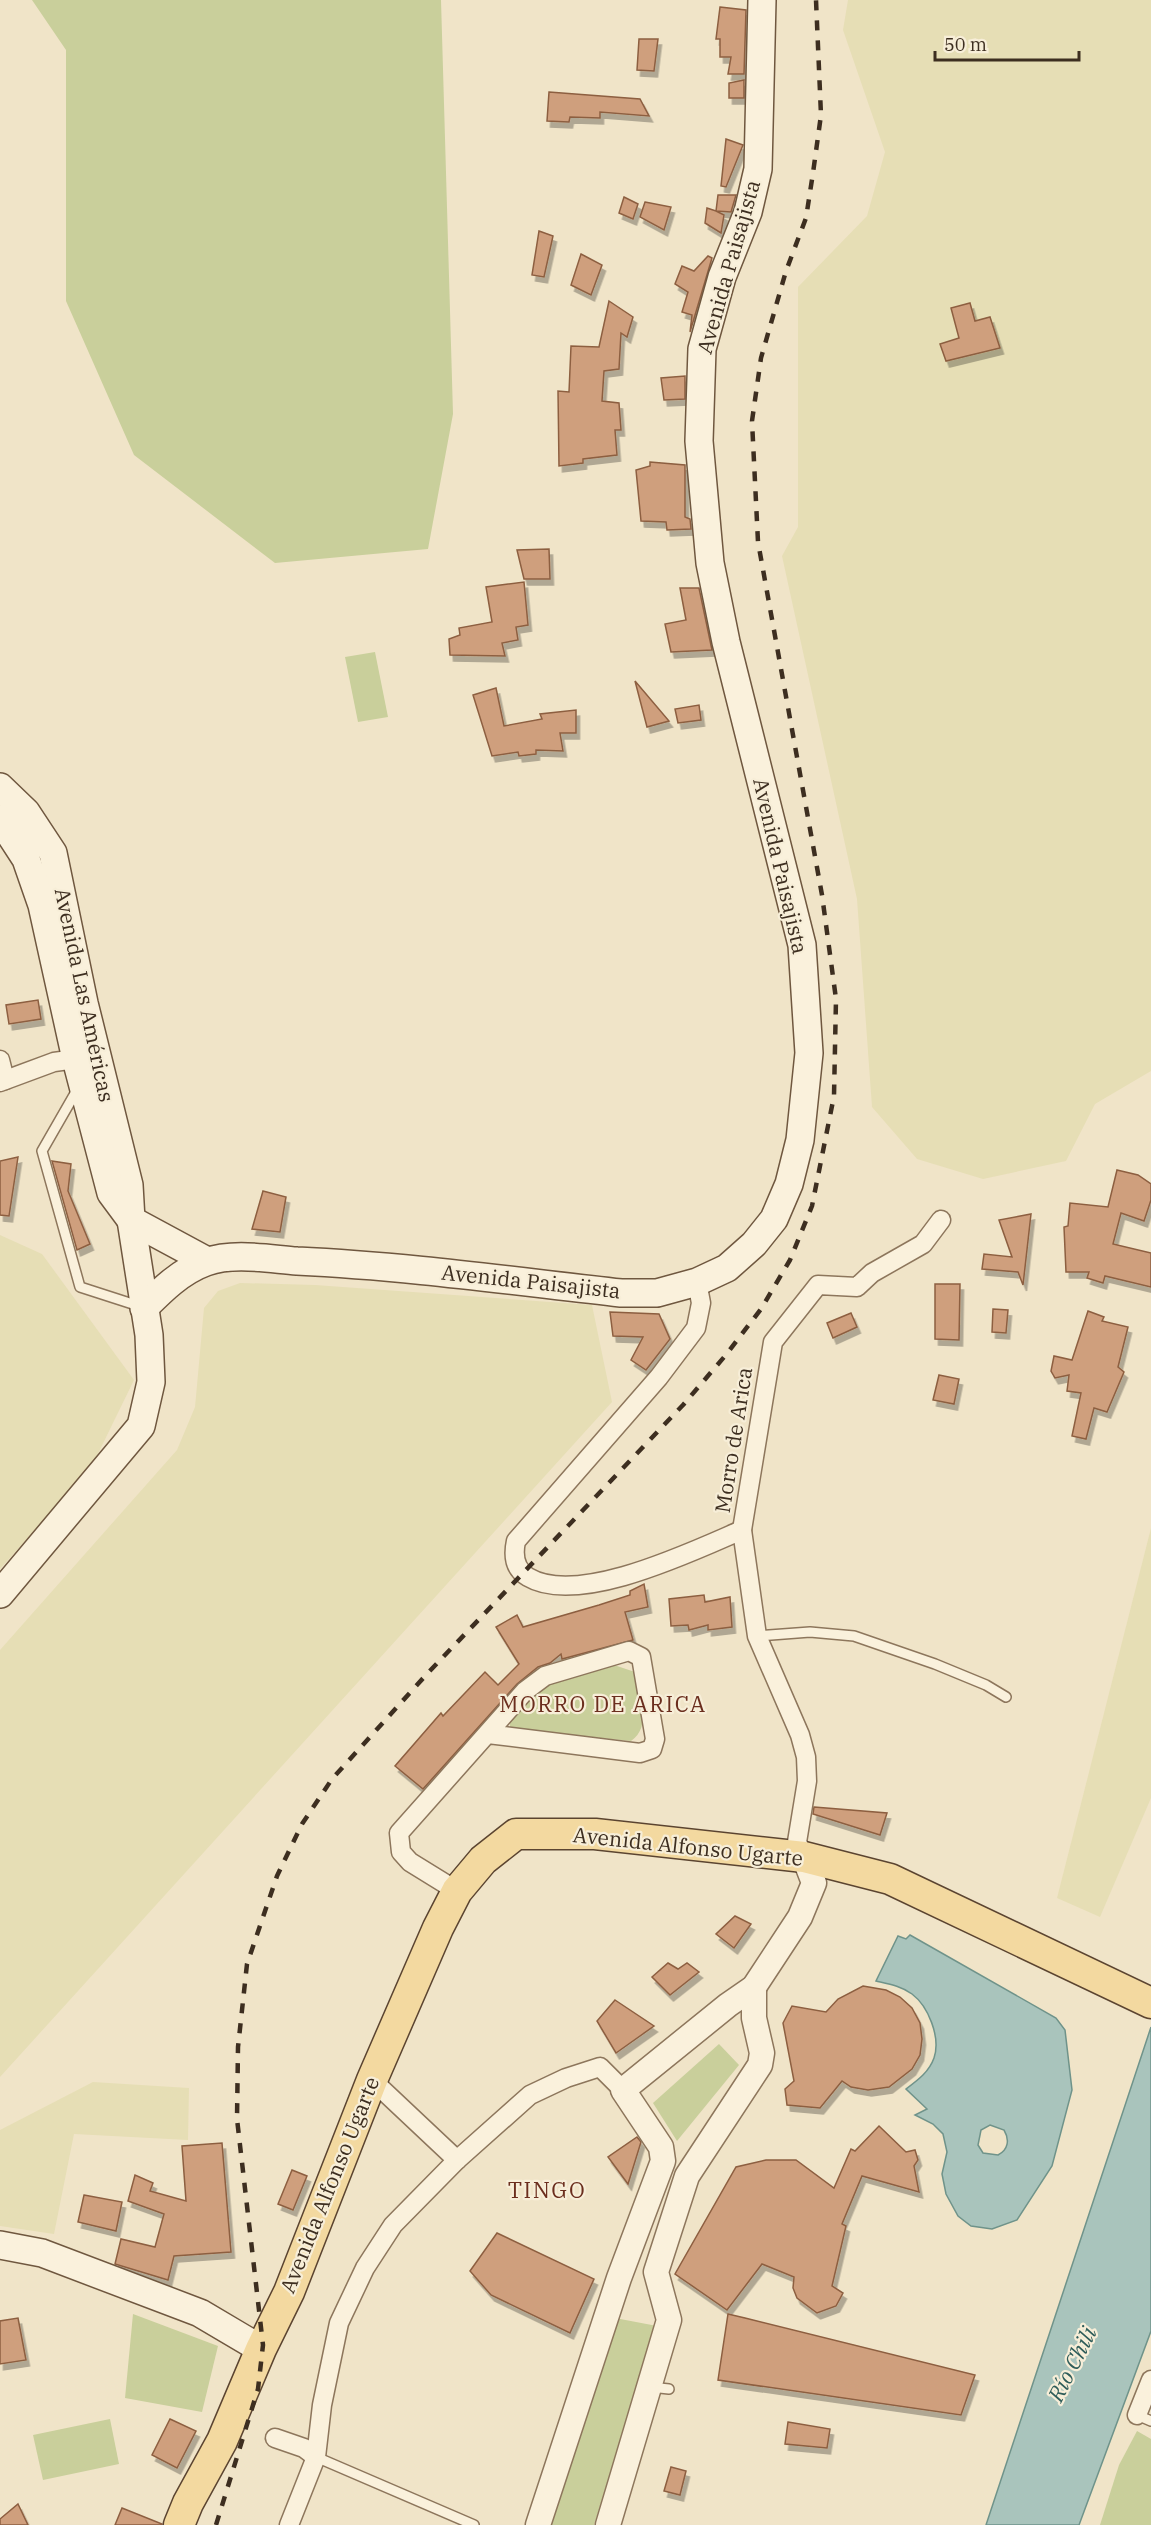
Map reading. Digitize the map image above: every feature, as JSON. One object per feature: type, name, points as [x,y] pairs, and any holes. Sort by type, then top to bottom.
[{"type":"main road","name":"Avenida Paisajista","points":[[144,1308],[174,1280],[207,1261],[242,1258],[352,1264],[621,1293],[657,1293],[698,1282],[727,1268],[754,1244],[774,1219],[789,1184],[800,1140],[809,1053],[802,945],[726,642],[711,563],[699,441],[702,349],[722,277],[748,212],[758,169],[762,0]]},
{"type":"main road","name":"Avenida Las Américas","points":[[0,787],[26,812],[53,853],[84,1003],[129,1185],[131,1220],[149,1335],[151,1382],[141,1426],[0,1594]]},
{"type":"main road","name":"Avenida Las Américas","points":[[0,819],[26,859],[42,905],[111,1193],[131,1220]]},
{"type":"main road","points":[[131,1220],[207,1261]]},
{"type":"main road","name":"Avenida Alfonso Ugarte","points":[[179,2525],[188,2503],[222,2441],[261,2349],[289,2292],[372,2080],[457,1891],[483,1860],[516,1834],[595,1834],[804,1857],[890,1879],[1151,2003]]},
{"type":"main road","points":[[0,2246],[42,2253],[200,2313],[261,2349]]},
{"type":"main road","name":"Avenida Alfonso Ugarte","points":[[201,2525],[213,2488],[222,2441]]},
{"type":"street","points":[[0,1060],[3,1081],[54,1062],[80,1070]]},
{"type":"street","name":"Morro de Arica","points":[[804,1857],[797,1842],[807,1781],[806,1757],[800,1735],[757,1636],[742,1530],[773,1341],[818,1285],[857,1287],[872,1274],[923,1244],[942,1220]]},
{"type":"street","points":[[698,1282],[701,1303],[696,1328],[659,1377],[516,1541],[514,1560],[523,1574],[541,1585],[587,1583],[625,1577],[664,1564],[742,1530]]},
{"type":"street","points":[[457,1891],[410,1862],[401,1852],[399,1833],[525,1691],[545,1676],[629,1651],[641,1657],[655,1738],[652,1749],[640,1753],[488,1734]]},
{"type":"street","points":[[623,2090],[728,2005],[754,1988],[800,1917],[814,1882],[804,1857]]},
{"type":"street","points":[[608,2525],[659,2388],[669,2320],[656,2272],[687,2176],[760,2065],[762,2053],[754,2018],[754,1988]]},
{"type":"street","points":[[289,2525],[316,2457],[322,2405],[339,2323],[365,2268],[393,2225],[457,2160],[530,2096],[566,2078],[600,2067],[623,2090],[661,2147],[663,2161],[619,2278],[538,2525]]},
{"type":"street","points":[[372,2080],[457,2160]]},
{"type":"street","points":[[663,2161],[687,2176]]},
{"type":"street","points":[[619,2278],[659,2284]]},
{"type":"street","points":[[1144,2418],[1151,2380]]},
{"type":"street","points":[[275,2438],[304,2448],[316,2457]]},
{"type":"lane","points":[[80,1070],[42,1151],[80,1287],[144,1308]]},
{"type":"lane","points":[[757,1636],[810,1632],[855,1636],[935,1664],[986,1685],[1006,1697]]},
{"type":"lane","points":[[316,2457],[474,2525]]},
{"type":"shaded area","points":[[848,0],[1151,0],[1151,1071],[1095,1104],[1066,1161],[983,1179],[917,1159],[872,1107],[857,899],[782,556],[798,527],[798,287],[867,216],[885,152],[843,30]]},
{"type":"shaded area","points":[[0,1235],[42,1254],[134,1380],[92,1466],[0,1569]]},
{"type":"shaded area","points":[[240,1283],[315,1285],[592,1305],[612,1402],[0,2077],[0,1650],[177,1450],[195,1407],[204,1308],[218,1291]]},
{"type":"shaded area","points":[[1151,1528],[1151,1798],[1100,1917],[1057,1898]]},
{"type":"shaded area","points":[[93,2082],[189,2088],[188,2140],[74,2134],[54,2234],[0,2226],[0,2130]]},
{"type":"green space","points":[[32,0],[441,0],[453,414],[428,549],[275,563],[134,455],[66,301],[66,50]]},
{"type":"green space","points":[[375,652],[388,717],[358,722],[345,657]]},
{"type":"green space","points":[[614,1665],[635,1672],[643,1719],[638,1735],[631,1741],[510,1729],[510,1719],[544,1684]]},
{"type":"green space","points":[[719,2044],[739,2065],[677,2141],[653,2103]]},
{"type":"green space","points":[[133,2314],[218,2346],[202,2412],[125,2398]]},
{"type":"green space","points":[[615,2318],[657,2326],[594,2525],[549,2525]]},
{"type":"green space","points":[[110,2419],[119,2464],[43,2480],[33,2435]]},
{"type":"green space","points":[[1137,2431],[1151,2439],[1151,2525],[1100,2525],[1119,2465]]},
{"type":"water","points":[[910,1935],[1056,2018],[1065,2030],[1072,2090],[1052,2166],[1017,2220],[992,2229],[971,2226],[958,2216],[946,2194],[942,2174],[947,2152],[943,2134],[933,2124],[915,2115],[927,2109],[906,2089],[923,2075],[934,2058],[936,2041],[932,2023],[923,2006],[912,1994],[899,1987],[876,1981],[898,1936],[906,1939]],"holes":[[[990,2125],[1004,2130],[1006,2148],[998,2155],[983,2153],[978,2145],[981,2130]]]},
{"type":"water","name":"Río Chili","points":[[1151,2027],[1151,2331],[1079,2525],[986,2525]]},
{"type":"building","points":[[720,7],[746,10],[744,74],[728,74],[731,57],[720,57],[720,39],[716,39]]},
{"type":"building","points":[[639,39],[658,39],[654,71],[637,70]]},
{"type":"building","points":[[744,80],[744,98],[729,98],[729,83]]},
{"type":"building","points":[[549,92],[640,99],[649,116],[600,112],[600,118],[570,117],[569,122],[547,121]]},
{"type":"building","points":[[726,139],[743,145],[726,187],[721,186]]},
{"type":"building","points":[[718,195],[736,195],[731,212],[716,211]]},
{"type":"building","points":[[624,197],[638,204],[633,219],[619,213]]},
{"type":"building","points":[[645,202],[671,207],[664,230],[640,217]]},
{"type":"building","points":[[707,208],[724,215],[721,233],[705,223]]},
{"type":"building","points":[[539,231],[553,236],[544,277],[532,275]]},
{"type":"building","points":[[581,254],[602,265],[591,295],[571,285]]},
{"type":"building","points":[[708,256],[712,258],[690,332],[692,315],[682,312],[688,292],[675,284],[682,266],[694,271]]},
{"type":"building","points":[[609,301],[633,317],[627,337],[621,333],[619,369],[604,371],[602,401],[619,403],[621,430],[615,430],[617,455],[583,459],[583,463],[559,466],[558,391],[569,392],[571,346],[599,347]]},
{"type":"building","points":[[970,303],[975,321],[990,317],[1000,348],[946,361],[940,344],[959,338],[951,308]]},
{"type":"building","points":[[685,376],[685,399],[664,400],[661,378]]},
{"type":"building","points":[[650,462],[685,465],[685,517],[690,519],[691,529],[667,530],[666,522],[641,521],[636,470],[650,466]]},
{"type":"building","points":[[549,549],[550,579],[524,579],[517,550]]},
{"type":"building","points":[[524,582],[528,625],[516,627],[518,640],[502,643],[505,656],[450,655],[449,639],[460,635],[459,628],[492,622],[486,587]]},
{"type":"building","points":[[680,588],[699,588],[712,650],[671,652],[665,624],[686,620]]},
{"type":"building","points":[[635,681],[669,721],[647,727]]},
{"type":"building","points":[[496,688],[504,726],[542,719],[540,714],[576,710],[576,733],[560,733],[563,751],[536,750],[536,754],[519,756],[518,752],[492,756],[473,695]]},
{"type":"building","points":[[699,705],[701,720],[678,723],[675,709]]},
{"type":"building","points":[[38,1000],[41,1019],[9,1024],[6,1005]]},
{"type":"building","points":[[18,1157],[9,1216],[0,1215],[0,1161]]},
{"type":"building","points":[[52,1161],[71,1164],[68,1191],[90,1244],[77,1250]]},
{"type":"building","points":[[1117,1170],[1138,1175],[1151,1184],[1151,1200],[1144,1221],[1121,1213],[1113,1244],[1151,1253],[1151,1287],[1105,1276],[1103,1283],[1087,1278],[1089,1272],[1066,1272],[1064,1227],[1068,1226],[1070,1203],[1108,1207]]},
{"type":"building","points":[[263,1191],[286,1197],[280,1232],[252,1229]]},
{"type":"building","points":[[1031,1214],[1023,1285],[1018,1272],[982,1269],[984,1254],[1012,1257],[999,1220]]},
{"type":"building","points":[[935,1284],[960,1284],[959,1340],[935,1339]]},
{"type":"building","points":[[993,1309],[1008,1310],[1006,1333],[992,1332]]},
{"type":"building","points":[[1088,1311],[1104,1317],[1102,1321],[1128,1327],[1118,1367],[1124,1372],[1107,1412],[1094,1408],[1086,1439],[1072,1436],[1081,1393],[1067,1391],[1069,1375],[1055,1378],[1051,1371],[1054,1356],[1072,1360]]},
{"type":"building","points":[[610,1312],[659,1314],[670,1339],[646,1370],[631,1360],[643,1337],[613,1336]]},
{"type":"building","points":[[851,1313],[857,1327],[833,1338],[827,1323]]},
{"type":"building","points":[[939,1375],[959,1379],[954,1404],[933,1400]]},
{"type":"building","points":[[644,1584],[648,1607],[625,1612],[633,1640],[562,1659],[561,1654],[550,1663],[538,1667],[517,1684],[423,1789],[395,1766],[441,1713],[443,1716],[485,1672],[498,1685],[519,1664],[496,1627],[517,1615],[523,1627],[599,1605],[630,1595],[630,1591]]},
{"type":"building","points":[[704,1595],[705,1602],[730,1597],[732,1627],[708,1630],[708,1625],[689,1630],[688,1625],[671,1626],[669,1599]]},
{"type":"building","points":[[814,1807],[887,1813],[880,1835],[813,1814]]},
{"type":"building","points":[[735,1916],[751,1924],[734,1948],[716,1934]]},
{"type":"building","points":[[668,1963],[678,1969],[687,1963],[699,1972],[670,1995],[652,1977]]},
{"type":"building","points":[[863,1986],[886,1990],[900,1997],[912,2008],[920,2023],[922,2039],[920,2055],[912,2069],[889,2087],[868,2090],[851,2087],[842,2081],[820,2108],[787,2105],[785,2089],[794,2081],[783,2023],[792,2006],[826,2012],[838,1999]]},
{"type":"building","points":[[615,2000],[654,2026],[616,2053],[597,2021]]},
{"type":"building","points":[[879,2126],[906,2152],[915,2150],[918,2160],[914,2166],[919,2192],[862,2176],[842,2224],[846,2226],[832,2286],[843,2293],[836,2306],[817,2313],[797,2298],[793,2288],[794,2277],[762,2264],[727,2310],[675,2274],[736,2167],[766,2160],[796,2160],[834,2188],[851,2149],[855,2151]]},
{"type":"building","points":[[637,2137],[641,2142],[628,2184],[608,2157]]},
{"type":"building","points":[[222,2143],[231,2252],[174,2256],[168,2280],[115,2264],[121,2239],[155,2247],[164,2214],[128,2201],[135,2175],[153,2183],[150,2191],[186,2201],[182,2146]]},
{"type":"building","points":[[292,2170],[307,2176],[293,2210],[278,2204]]},
{"type":"building","points":[[84,2195],[122,2202],[116,2231],[78,2222]]},
{"type":"building","points":[[497,2233],[594,2279],[570,2333],[491,2295],[470,2271]]},
{"type":"building","points":[[728,2314],[975,2375],[961,2415],[718,2380]]},
{"type":"building","points":[[18,2318],[26,2360],[0,2364],[0,2321]]},
{"type":"building","points":[[170,2419],[196,2431],[177,2468],[152,2455]]},
{"type":"building","points":[[788,2422],[830,2429],[827,2448],[785,2444]]},
{"type":"building","points":[[671,2467],[686,2471],[680,2495],[664,2491]]},
{"type":"building","points":[[18,2504],[28,2525],[0,2525],[0,2519]]},
{"type":"building","points":[[122,2508],[162,2524],[162,2525],[115,2525]]},
{"type":"railway","points":[[216,2525],[258,2389],[263,2345],[237,2119],[238,2047],[247,1964],[277,1876],[302,1824],[332,1779],[426,1675],[683,1405],[725,1356],[761,1309],[790,1260],[812,1206],[834,1096],[836,999],[822,895],[758,542],[752,421],[761,358],[786,271],[806,218],[813,173],[821,115],[816,0]]},
{"type":"district","name":"MORRO DE ARICA","points":[[603,1704]]},
{"type":"district","name":"TINGO","points":[[547,2190]]}]
